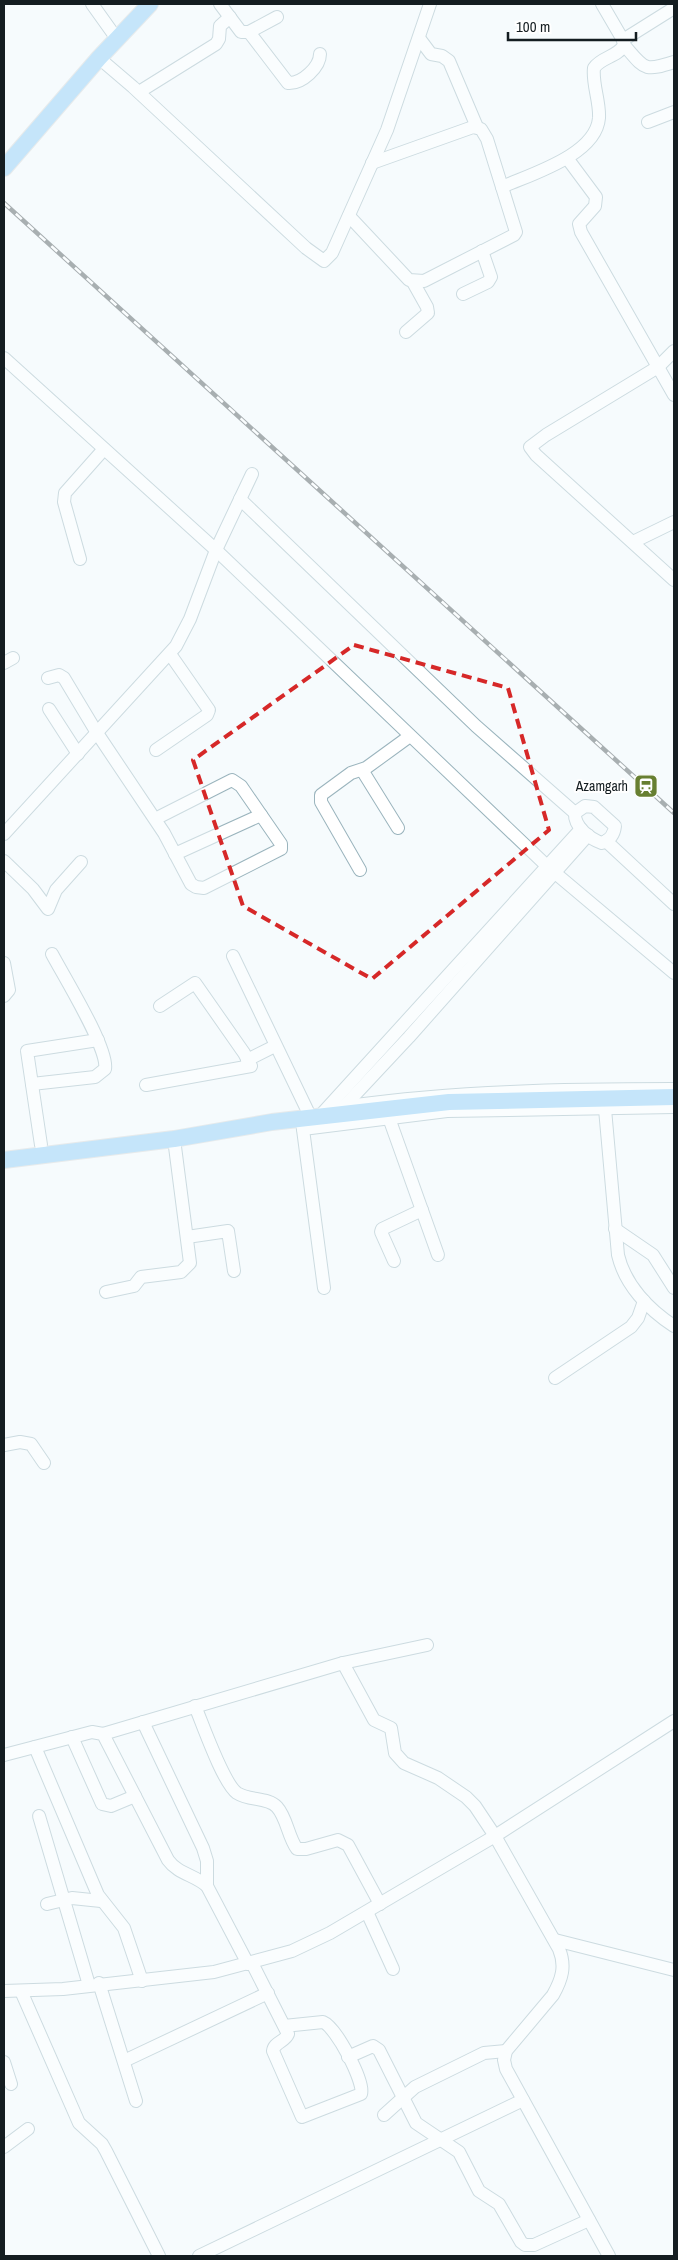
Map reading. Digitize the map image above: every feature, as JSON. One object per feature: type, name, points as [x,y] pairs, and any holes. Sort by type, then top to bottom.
[{"type":"main road","points":[[5,164],[99,58],[150,4]]},
{"type":"main road","points":[[4,1150],[244,1119],[272,1122],[309,1121],[341,1110],[449,1102],[674,1097]]},
{"type":"main road","points":[[4,1160],[174,1139],[272,1122]]},
{"type":"street","points":[[92,4],[117,39]]},
{"type":"street","points":[[220,4],[241,32],[249,32],[277,17]]},
{"type":"street","points":[[99,58],[139,92],[320,260],[324,261],[330,258],[372,163],[393,112],[430,4]]},
{"type":"street","points":[[602,4],[624,42],[641,65],[652,69],[674,62]]},
{"type":"street","points":[[502,187],[566,158],[584,144],[593,134],[598,124],[599,110],[594,68],[599,62],[621,50],[624,42],[674,8]]},
{"type":"street","points":[[139,92],[216,44],[220,37],[220,26],[230,18]]},
{"type":"street","points":[[249,32],[288,83],[294,83],[316,68],[319,64],[320,54]]},
{"type":"street","points":[[414,282],[424,282],[514,235],[516,232],[485,133],[477,127],[449,61],[442,56],[430,54],[419,38]]},
{"type":"street","points":[[648,122],[674,112]]},
{"type":"street","points":[[372,163],[477,127]]},
{"type":"street","points":[[566,158],[596,197],[595,206],[579,224],[579,228],[674,394]]},
{"type":"street","points":[[349,216],[414,282],[427,307],[428,313],[406,332]]},
{"type":"street","points":[[463,294],[488,282],[491,278],[482,251]]},
{"type":"street","points":[[674,352],[658,367],[530,447],[536,456],[674,580]]},
{"type":"street","points":[[4,358],[216,550],[552,870],[674,973]]},
{"type":"street","points":[[80,559],[64,502],[65,493],[104,449]]},
{"type":"street","points":[[4,834],[170,654],[188,625],[216,550],[252,474]]},
{"type":"street","points":[[240,499],[476,726],[576,813]]},
{"type":"street","points":[[633,542],[674,522]]},
{"type":"street","points":[[156,750],[207,715],[209,710],[170,654]]},
{"type":"street","points":[[48,678],[60,675],[64,678],[97,733],[155,819],[191,884],[204,888],[281,850],[281,844],[239,783],[232,780],[155,819]]},
{"type":"street","points":[[49,709],[78,754]]},
{"type":"street","points":[[360,870],[320,797],[344,777],[362,770],[410,736]]},
{"type":"street","points":[[362,770],[398,828]]},
{"type":"street","points":[[585,806],[594,807],[615,826],[614,833],[602,843],[595,841],[585,832],[575,819],[576,813],[585,806]]},
{"type":"street","points":[[175,854],[261,815]]},
{"type":"street","points":[[341,1110],[585,832]]},
{"type":"street","points":[[606,841],[674,904]]},
{"type":"street","points":[[4,862],[33,889],[46,909],[51,905],[56,890],[81,862]]},
{"type":"street","points":[[309,1121],[552,870]]},
{"type":"street","points":[[32,1084],[99,1076],[105,1069],[106,1063],[98,1040],[52,954]]},
{"type":"street","points":[[233,956],[309,1121],[324,1288]]},
{"type":"street","points":[[4,963],[9,990],[4,996]]},
{"type":"street","points":[[146,1085],[250,1066],[194,983],[160,1006]]},
{"type":"street","points":[[41,1145],[27,1050],[98,1040]]},
{"type":"street","points":[[247,1060],[275,1046]]},
{"type":"street","points":[[341,1110],[407,1097],[554,1089],[674,1089]]},
{"type":"street","points":[[309,1121],[389,1118],[447,1111],[605,1110],[674,1107]]},
{"type":"street","points":[[605,1110],[615,1229],[620,1265],[633,1288],[644,1301],[674,1326]]},
{"type":"street","points":[[389,1118],[438,1255]]},
{"type":"street","points":[[106,1292],[134,1286],[141,1278],[184,1270],[190,1263],[174,1139]]},
{"type":"street","points":[[394,1261],[383,1237],[382,1229],[422,1210]]},
{"type":"street","points":[[615,1229],[653,1255],[674,1288]]},
{"type":"street","points":[[187,1237],[228,1231],[234,1272]]},
{"type":"street","points":[[554,1378],[631,1327],[638,1318],[644,1301]]},
{"type":"street","points":[[4,1445],[20,1442],[32,1444],[44,1462]]},
{"type":"street","points":[[4,1755],[92,1732],[103,1734],[343,1663],[427,1645]]},
{"type":"street","points":[[343,1663],[374,1720],[392,1728],[394,1732],[395,1753],[398,1758],[408,1766],[438,1778],[466,1797],[475,1806],[495,1836],[555,1940],[564,1960],[557,1988],[506,2051],[504,2060],[506,2069],[610,2256]]},
{"type":"street","points":[[195,1706],[227,1780],[235,1791],[246,1797],[270,1803],[278,1808],[297,1849],[306,1850],[338,1840],[348,1844],[380,1904]]},
{"type":"street","points":[[4,1989],[21,1991],[214,1972],[250,1963],[312,1942],[367,1912],[495,1836],[674,1721]]},
{"type":"street","points":[[143,1722],[203,1848],[207,1862],[207,1886],[268,1993],[284,2026],[287,2036],[275,2045],[273,2052],[302,2117],[361,2094],[362,2084],[337,2034],[328,2024],[323,2022],[284,2026]]},
{"type":"street","points":[[103,1734],[172,1867],[207,1886]]},
{"type":"street","points":[[72,1737],[102,1804],[111,1806],[135,1796]]},
{"type":"street","points":[[35,1747],[101,1901],[124,1928],[142,1980]]},
{"type":"street","points":[[39,1816],[64,1899],[124,2061],[136,2101]]},
{"type":"street","points":[[47,1904],[64,1899],[78,1898],[101,1901]]},
{"type":"street","points":[[367,1912],[393,1969]]},
{"type":"street","points":[[555,1940],[674,1970]]},
{"type":"street","points":[[21,1991],[79,2122],[106,2150],[159,2256]]},
{"type":"street","points":[[124,2061],[268,1993]]},
{"type":"street","points":[[348,2057],[368,2048],[376,2047],[401,2098],[416,2123],[459,2152],[479,2191],[499,2204],[521,2242],[525,2245],[534,2244],[590,2220]]},
{"type":"street","points":[[384,2115],[415,2087],[484,2053],[506,2051]]},
{"type":"street","points":[[4,2062],[11,2084]]},
{"type":"street","points":[[199,2256],[523,2100]]},
{"type":"street","points":[[4,2147],[28,2129]]},
{"type":"highlighted area","points":[[354,645],[508,688],[549,830],[372,979],[243,906],[193,760]]},
{"type":"railway","points":[[4,203],[674,813]]},
{"type":"place","name":"Azamgarh","points":[[646,786]]}]
